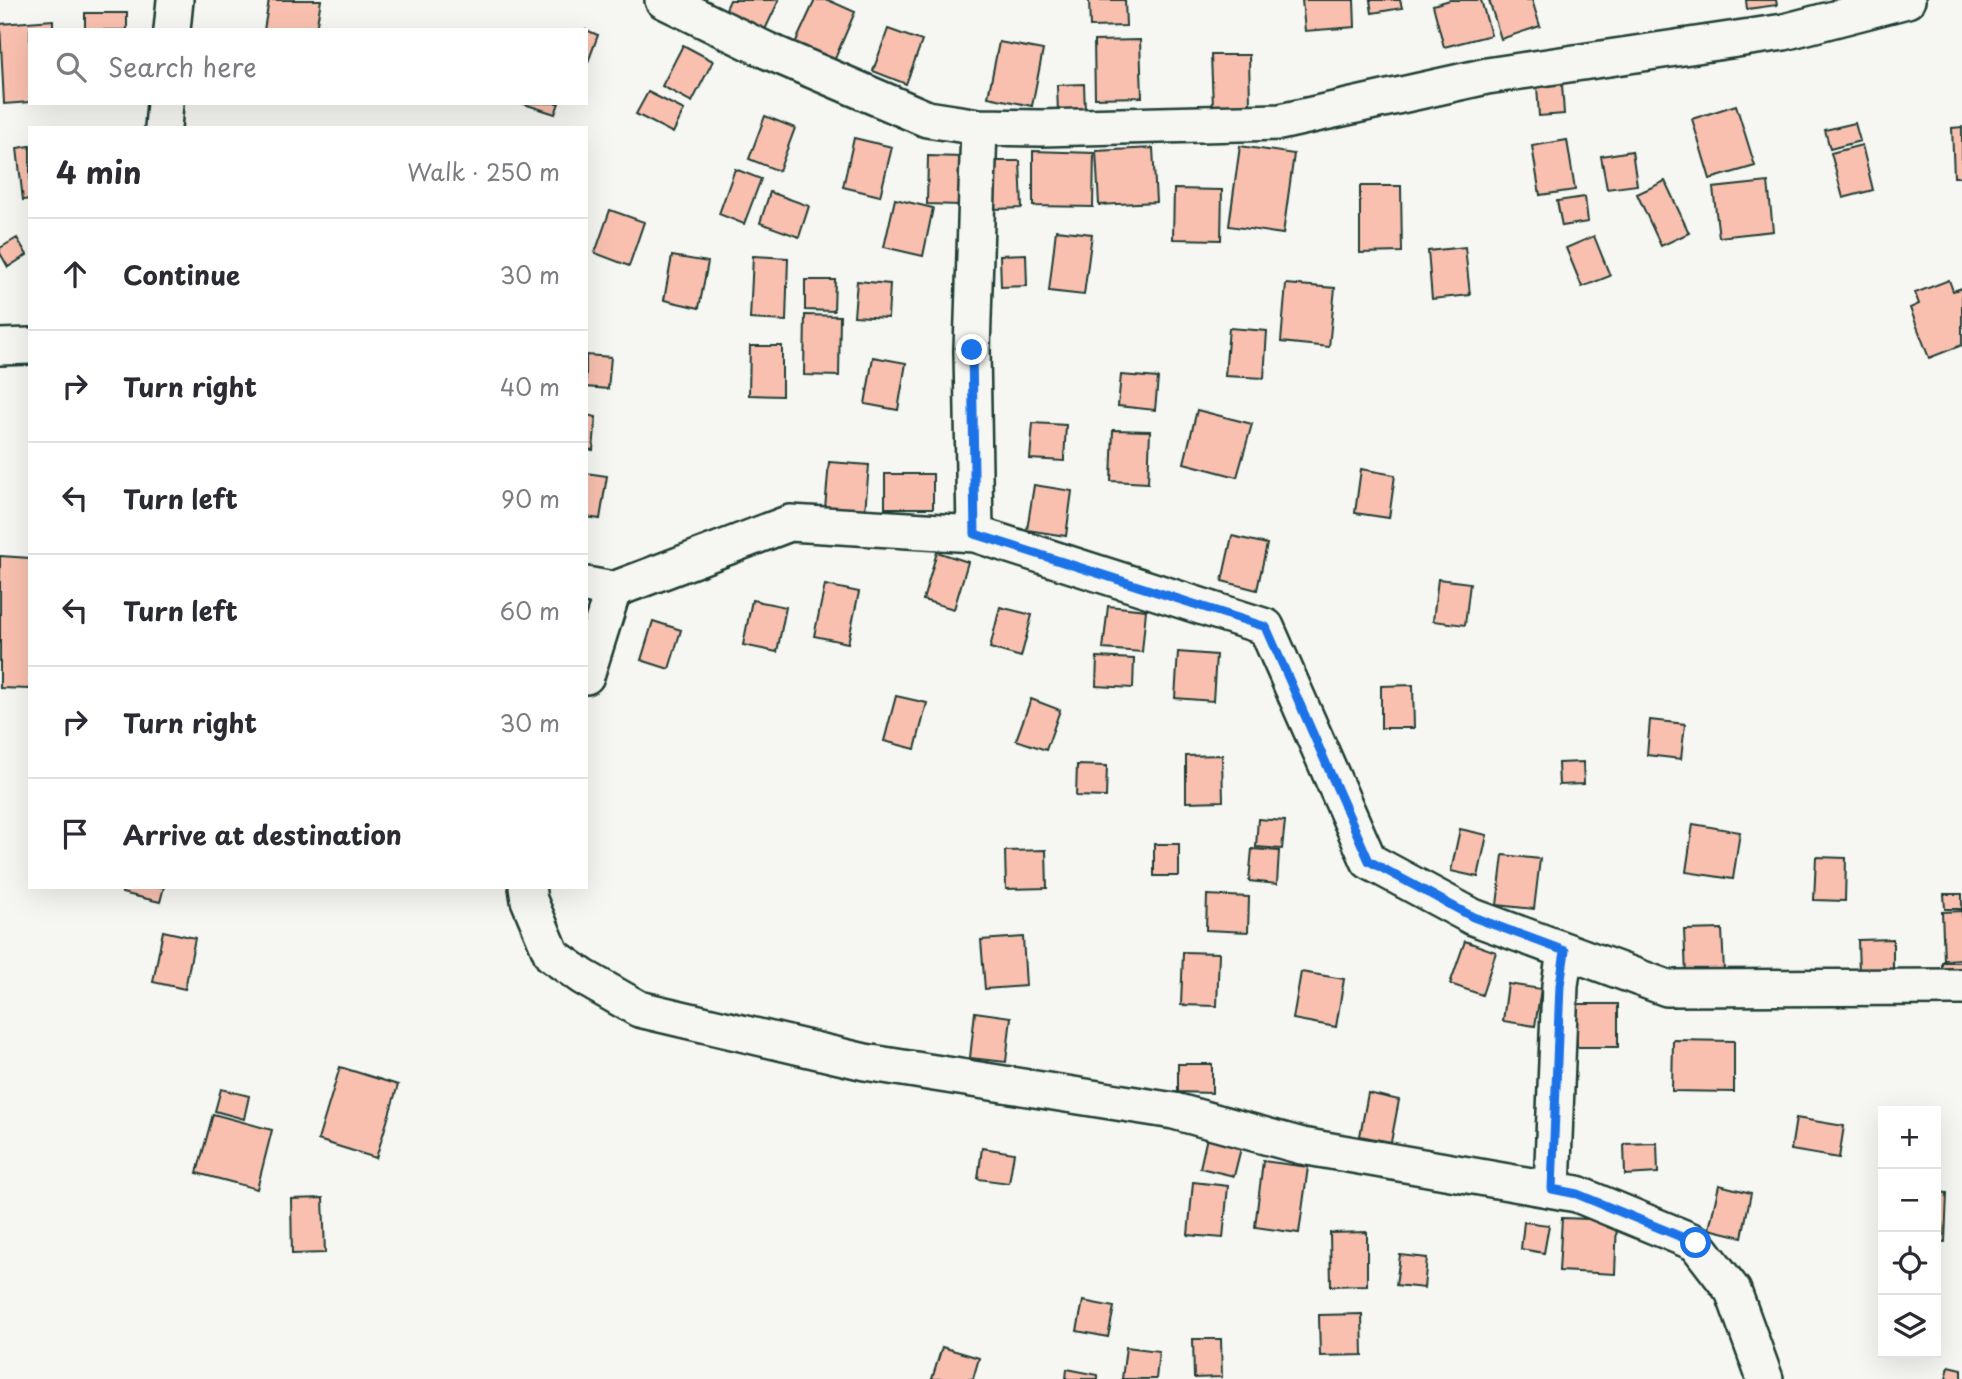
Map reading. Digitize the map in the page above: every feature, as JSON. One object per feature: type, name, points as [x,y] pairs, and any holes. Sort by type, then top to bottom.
[{"type":"street","points":[[172,28],[175,0]]},
{"type":"street","points":[[663,0],[768,51],[927,119],[979,127],[1041,128],[1280,122],[1487,76],[1784,32],[1907,0]]},
{"type":"street","points":[[163,126],[165,105]]},
{"type":"street","points":[[975,534],[972,350],[979,127]]},
{"type":"street","points":[[0,346],[28,345]]},
{"type":"street","points":[[588,663],[600,587],[790,523],[975,534],[1266,627],[1369,861],[1473,917],[1667,988],[1962,987]]},
{"type":"street","points":[[527,889],[529,900],[552,956],[639,1009],[865,1062],[1174,1111],[1302,1146],[1577,1194],[1696,1243],[1733,1291],[1765,1379]]},
{"type":"street","points":[[1552,1189],[1560,985],[1565,951]]},
{"type":"building","points":[[269,0],[321,0],[316,28],[264,28]]},
{"type":"building","points":[[730,0],[779,0],[762,36],[722,18]]},
{"type":"building","points":[[815,0],[828,0],[855,12],[831,68],[792,50]]},
{"type":"building","points":[[1089,0],[1125,0],[1126,26],[1090,27]]},
{"type":"building","points":[[1302,0],[1354,0],[1355,27],[1305,31]]},
{"type":"building","points":[[1370,0],[1400,0],[1402,8],[1372,13]]},
{"type":"building","points":[[1450,0],[1481,0],[1491,35],[1444,47],[1433,5]]},
{"type":"building","points":[[1489,0],[1532,0],[1540,26],[1501,39]]},
{"type":"building","points":[[1746,0],[1776,0],[1777,5],[1747,9]]},
{"type":"building","points":[[85,13],[127,13],[127,28],[85,28]]},
{"type":"building","points":[[53,20],[53,28],[28,28],[28,102],[4,104],[0,24]]},
{"type":"building","points":[[888,29],[922,41],[906,84],[873,71]]},
{"type":"building","points":[[588,31],[598,35],[588,62]]},
{"type":"building","points":[[1140,40],[1142,97],[1095,98],[1094,41]]},
{"type":"building","points":[[999,42],[1043,50],[1032,106],[988,97]]},
{"type":"building","points":[[683,45],[713,61],[692,102],[662,86]]},
{"type":"building","points":[[1211,55],[1249,55],[1250,105],[1213,106]]},
{"type":"building","points":[[1084,84],[1085,112],[1058,113],[1057,85]]},
{"type":"building","points":[[1562,84],[1564,114],[1539,116],[1537,86]]},
{"type":"building","points":[[648,92],[684,110],[673,133],[636,114]]},
{"type":"building","points":[[527,105],[558,105],[555,114]]},
{"type":"building","points":[[1736,105],[1755,166],[1710,179],[1692,119]]},
{"type":"building","points":[[765,116],[795,128],[779,171],[749,159]]},
{"type":"building","points":[[1855,123],[1860,141],[1830,149],[1825,130]]},
{"type":"building","points":[[1962,127],[1962,177],[1954,177],[1952,128]]},
{"type":"building","points":[[854,138],[892,147],[880,196],[843,187]]},
{"type":"building","points":[[1567,140],[1575,190],[1540,195],[1532,146]]},
{"type":"building","points":[[1862,145],[1873,190],[1843,198],[1831,153]]},
{"type":"building","points":[[28,146],[28,199],[23,200],[17,148]]},
{"type":"building","points":[[1240,146],[1294,154],[1283,234],[1229,226]]},
{"type":"building","points":[[1153,148],[1156,202],[1099,205],[1096,151]]},
{"type":"building","points":[[1033,151],[1094,153],[1093,207],[1033,206]]},
{"type":"building","points":[[1632,151],[1637,185],[1607,189],[1601,156]]},
{"type":"building","points":[[928,156],[961,157],[960,205],[927,204]]},
{"type":"building","points":[[993,161],[1020,161],[1022,208],[994,209]]},
{"type":"building","points":[[735,169],[761,179],[744,224],[719,214]]},
{"type":"building","points":[[1665,181],[1689,233],[1661,246],[1637,194]]},
{"type":"building","points":[[1768,182],[1773,231],[1719,237],[1713,188]]},
{"type":"building","points":[[1360,186],[1401,186],[1402,252],[1360,253]]},
{"type":"building","points":[[1174,189],[1222,190],[1221,240],[1173,239]]},
{"type":"building","points":[[770,192],[809,206],[799,237],[760,223]]},
{"type":"building","points":[[1585,197],[1588,222],[1562,226],[1557,201]]},
{"type":"building","points":[[895,199],[933,208],[923,256],[884,247]]},
{"type":"building","points":[[610,210],[644,222],[629,266],[595,253]]},
{"type":"building","points":[[1056,230],[1092,234],[1084,295],[1049,291]]},
{"type":"building","points":[[1594,236],[1610,276],[1582,287],[1566,248]]},
{"type":"building","points":[[17,238],[27,255],[8,267],[0,248]]},
{"type":"building","points":[[1465,247],[1470,295],[1432,299],[1428,251]]},
{"type":"building","points":[[1026,254],[1027,286],[1001,287],[1000,255]]},
{"type":"building","points":[[672,256],[708,262],[699,308],[664,300]]},
{"type":"building","points":[[753,256],[788,258],[786,321],[750,319]]},
{"type":"building","points":[[805,280],[835,280],[834,311],[805,310]]},
{"type":"building","points":[[1949,280],[1953,291],[1962,288],[1962,345],[1929,358],[1910,308],[1919,304],[1915,293]]},
{"type":"building","points":[[857,281],[890,284],[888,318],[854,316]]},
{"type":"building","points":[[1286,284],[1335,288],[1329,347],[1281,342]]},
{"type":"building","points":[[805,315],[840,316],[839,376],[804,375]]},
{"type":"building","points":[[1229,328],[1267,331],[1264,378],[1225,376]]},
{"type":"building","points":[[750,346],[782,346],[782,396],[749,395]]},
{"type":"building","points":[[588,355],[611,357],[608,389],[588,387]]},
{"type":"building","points":[[873,357],[906,363],[898,410],[865,404]]},
{"type":"building","points":[[1121,375],[1158,378],[1155,410],[1118,406]]},
{"type":"building","points":[[1197,410],[1252,424],[1237,477],[1184,463]]},
{"type":"building","points":[[588,415],[596,417],[593,450],[588,449]]},
{"type":"building","points":[[1033,423],[1066,425],[1064,461],[1030,459]]},
{"type":"building","points":[[1113,430],[1150,431],[1148,483],[1111,481]]},
{"type":"building","points":[[829,462],[869,465],[865,512],[825,509]]},
{"type":"building","points":[[1361,469],[1395,475],[1389,518],[1355,513]]},
{"type":"building","points":[[588,473],[607,476],[600,519],[588,517]]},
{"type":"building","points":[[885,474],[933,474],[933,508],[885,508]]},
{"type":"building","points":[[1034,485],[1072,491],[1066,536],[1027,530]]},
{"type":"building","points":[[1232,536],[1267,544],[1257,590],[1222,581]]},
{"type":"building","points":[[937,552],[968,562],[954,609],[923,600]]},
{"type":"building","points":[[0,556],[28,558],[28,689],[0,688]]},
{"type":"building","points":[[1438,579],[1470,583],[1465,625],[1433,621]]},
{"type":"building","points":[[825,585],[859,592],[848,643],[814,636]]},
{"type":"building","points":[[752,600],[786,607],[777,652],[743,645]]},
{"type":"building","points":[[1108,606],[1146,610],[1142,652],[1103,649]]},
{"type":"building","points":[[1000,607],[1032,615],[1021,657],[990,648]]},
{"type":"building","points":[[653,621],[681,630],[669,669],[641,660]]},
{"type":"building","points":[[1178,652],[1216,655],[1213,701],[1175,698]]},
{"type":"building","points":[[1097,657],[1134,659],[1133,688],[1096,686]]},
{"type":"building","points":[[1413,685],[1414,728],[1381,728],[1381,686]]},
{"type":"building","points":[[896,696],[927,703],[915,749],[884,741]]},
{"type":"building","points":[[1031,699],[1060,710],[1046,750],[1016,740]]},
{"type":"building","points":[[1650,720],[1685,724],[1681,759],[1647,755]]},
{"type":"building","points":[[1222,755],[1223,801],[1186,802],[1186,756]]},
{"type":"building","points":[[1583,762],[1584,784],[1559,785],[1558,763]]},
{"type":"building","points":[[1077,765],[1107,766],[1106,797],[1076,796]]},
{"type":"building","points":[[1258,819],[1285,821],[1282,849],[1256,847]]},
{"type":"building","points":[[1693,824],[1740,832],[1733,879],[1686,872]]},
{"type":"building","points":[[1460,829],[1487,835],[1478,877],[1451,871]]},
{"type":"building","points":[[1154,844],[1179,844],[1179,876],[1154,876]]},
{"type":"building","points":[[1252,849],[1279,851],[1277,884],[1249,881]]},
{"type":"building","points":[[1046,850],[1047,888],[1006,889],[1005,851]]},
{"type":"building","points":[[1503,855],[1540,859],[1534,909],[1497,905]]},
{"type":"building","points":[[1816,857],[1846,858],[1845,901],[1814,900]]},
{"type":"building","points":[[123,889],[163,889],[160,902],[122,893]]},
{"type":"building","points":[[1944,894],[1962,894],[1962,909],[1945,909]]},
{"type":"building","points":[[1207,895],[1249,897],[1248,932],[1206,930]]},
{"type":"building","points":[[1962,911],[1962,959],[1944,960],[1942,912]]},
{"type":"building","points":[[1722,929],[1724,972],[1686,974],[1684,930]]},
{"type":"building","points":[[163,931],[195,938],[185,989],[153,982]]},
{"type":"building","points":[[1023,937],[1026,986],[985,989],[981,940]]},
{"type":"building","points":[[1893,939],[1893,974],[1859,974],[1858,940]]},
{"type":"building","points":[[1465,941],[1496,952],[1482,995],[1450,984]]},
{"type":"building","points":[[1183,952],[1219,953],[1217,1006],[1181,1005]]},
{"type":"building","points":[[1942,962],[1962,962],[1962,980],[1942,981]]},
{"type":"building","points":[[1301,972],[1344,979],[1336,1027],[1293,1019]]},
{"type":"building","points":[[1508,984],[1541,989],[1535,1026],[1503,1021]]},
{"type":"building","points":[[1577,1004],[1618,1004],[1618,1047],[1577,1047]]},
{"type":"building","points":[[975,1012],[1011,1017],[1006,1062],[970,1058]]},
{"type":"building","points":[[1673,1040],[1734,1041],[1734,1092],[1672,1091]]},
{"type":"building","points":[[1178,1064],[1212,1064],[1212,1093],[1178,1092]]},
{"type":"building","points":[[340,1067],[398,1085],[376,1158],[318,1140]]},
{"type":"building","points":[[221,1089],[249,1096],[244,1119],[215,1111]]},
{"type":"building","points":[[1368,1093],[1399,1100],[1391,1142],[1360,1136]]},
{"type":"building","points":[[213,1114],[272,1130],[257,1189],[197,1173]]},
{"type":"building","points":[[1796,1118],[1844,1126],[1839,1158],[1791,1150]]},
{"type":"building","points":[[1209,1128],[1244,1136],[1234,1176],[1200,1168]]},
{"type":"building","points":[[1657,1143],[1658,1173],[1625,1175],[1624,1144]]},
{"type":"building","points":[[982,1148],[1014,1153],[1009,1183],[978,1179]]},
{"type":"building","points":[[1263,1161],[1308,1167],[1299,1233],[1255,1227]]},
{"type":"building","points":[[1193,1182],[1228,1186],[1223,1238],[1188,1235]]},
{"type":"building","points":[[1719,1185],[1751,1193],[1742,1237],[1709,1229]]},
{"type":"building","points":[[1941,1192],[1947,1193],[1945,1242],[1941,1242]]},
{"type":"building","points":[[323,1198],[325,1253],[292,1254],[291,1199]]},
{"type":"building","points":[[1562,1218],[1617,1220],[1615,1274],[1559,1271]]},
{"type":"building","points":[[1524,1222],[1549,1225],[1544,1253],[1521,1249]]},
{"type":"building","points":[[1367,1232],[1367,1285],[1331,1286],[1330,1233]]},
{"type":"building","points":[[1400,1255],[1427,1258],[1424,1288],[1396,1285]]},
{"type":"building","points":[[1083,1301],[1114,1307],[1108,1337],[1077,1331]]},
{"type":"building","points":[[1362,1314],[1363,1355],[1320,1356],[1319,1315]]},
{"type":"building","points":[[1193,1339],[1221,1339],[1222,1377],[1194,1378]]},
{"type":"building","points":[[942,1347],[979,1358],[973,1379],[932,1379]]},
{"type":"building","points":[[1126,1347],[1159,1351],[1156,1379],[1122,1379]]},
{"type":"building","points":[[1949,1366],[1962,1369],[1962,1379],[1946,1379]]},
{"type":"building","points":[[1067,1369],[1098,1375],[1098,1379],[1066,1379]]},
{"type":"route","points":[[972,350],[975,534],[1266,627],[1369,861],[1473,917],[1565,951],[1560,985],[1552,1189],[1577,1194],[1696,1243]]}]
